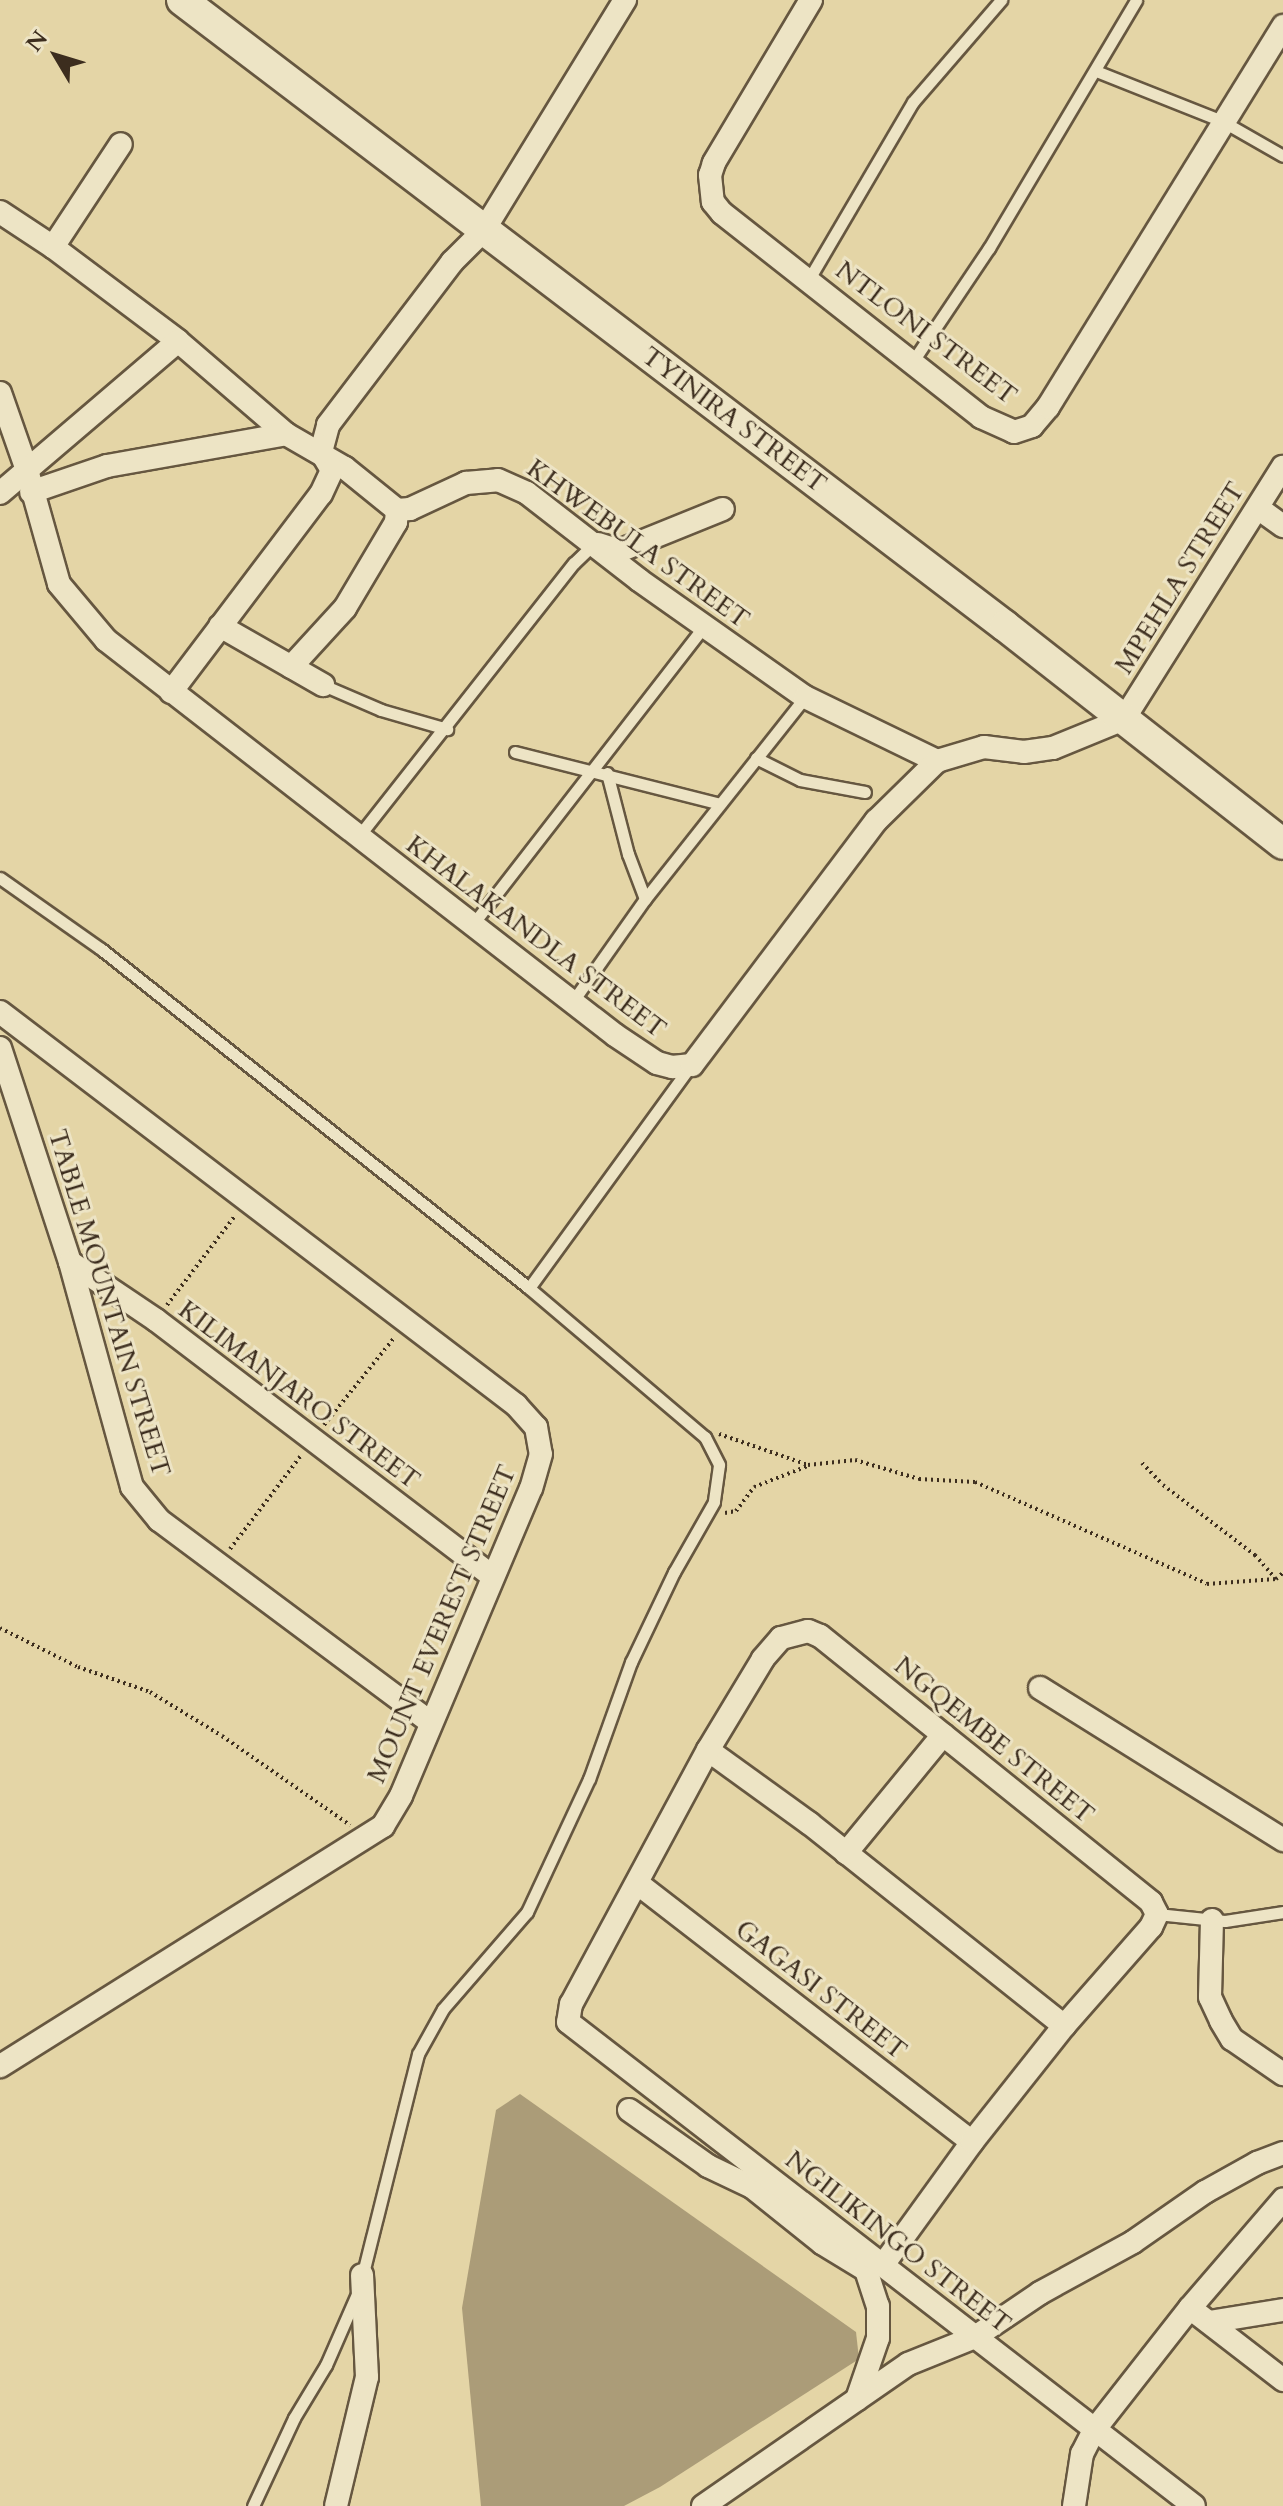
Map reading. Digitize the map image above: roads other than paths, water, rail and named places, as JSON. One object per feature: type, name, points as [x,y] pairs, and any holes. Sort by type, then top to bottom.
[{"type":"street","name":"TYINIRA STREET","points":[[182,0],[1124,719],[1283,844]]},
{"type":"street","points":[[171,692],[321,494],[332,470],[321,452],[328,425],[452,262],[484,230],[625,0]]},
{"type":"street","name":"NTLONI STREET","points":[[811,0],[714,163],[709,189],[713,202],[722,213],[981,417],[1014,432],[1032,426],[1048,407],[1283,26]]},
{"type":"street","points":[[53,247],[121,144]]},
{"type":"street","points":[[0,212],[53,247],[178,341],[286,434],[321,452],[397,510],[396,522],[345,608],[291,667]]},
{"type":"street","points":[[29,481],[178,341]]},
{"type":"street","name":"KHALAKANDLA STREET","points":[[0,393],[59,584],[106,640],[358,837],[657,1063],[672,1067],[692,1065]]},
{"type":"street","points":[[0,493],[29,481],[286,434]]},
{"type":"street","name":"MPEHLA STREET","points":[[1124,719],[1283,467]]},
{"type":"street","name":"KHWEBULA STREET","points":[[397,510],[410,509],[466,483],[498,480],[527,493],[704,626],[805,697],[937,761]]},
{"type":"street","points":[[1258,508],[1283,526]]},
{"type":"street","points":[[595,544],[619,551],[723,509]]},
{"type":"street","points":[[220,626],[323,685]]},
{"type":"street","points":[[692,1065],[876,821],[937,761],[984,747],[1024,752],[1053,748],[1124,719]]},
{"type":"street","name":"MOUNT EVEREST STREET","points":[[0,1012],[516,1405],[536,1427],[541,1454],[538,1470],[397,1803],[383,1826],[0,2066]]},
{"type":"street","name":"TABLE MOUNTAIN STREET","points":[[0,1048],[70,1262],[124,1464],[132,1487],[143,1505],[430,1722]]},
{"type":"street","name":"KILIMANJARO STREET","points":[[70,1262],[156,1320],[492,1576]]},
{"type":"street","name":"NGQEMBE STREET","points":[[568,2022],[571,2004],[708,1750],[770,1649],[781,1638],[808,1631],[820,1636],[1151,1902],[1157,1914]]},
{"type":"street","points":[[1040,1688],[1283,1840]]},
{"type":"street","points":[[846,1853],[943,1735]]},
{"type":"street","points":[[708,1750],[846,1853],[1064,2026]]},
{"type":"street","name":"GAGASI STREET","points":[[637,1883],[972,2142]]},
{"type":"street","points":[[883,2265],[972,2142],[1064,2026],[1151,1927],[1157,1914]]},
{"type":"street","points":[[1212,1920],[1210,1997],[1221,2021],[1232,2039],[1283,2074]]},
{"type":"street","name":"NGILIKINGO STREET","points":[[568,2022],[1194,2506]]},
{"type":"street","points":[[629,2110],[708,2166],[752,2187],[822,2243],[866,2270],[878,2306],[878,2338],[857,2400]]},
{"type":"street","points":[[703,2506],[908,2364],[975,2337],[1040,2293],[1133,2242],[1205,2192],[1257,2163],[1283,2153]]},
{"type":"street","points":[[1074,2506],[1082,2454],[1095,2429],[1190,2308],[1283,2200]]},
{"type":"street","points":[[336,2506],[367,2377],[362,2275]]},
{"type":"street","points":[[1190,2308],[1283,2380]]},
{"type":"street","points":[[1209,2322],[1283,2310]]},
{"type":"lane","points":[[809,279],[913,102],[1001,0]]},
{"type":"lane","points":[[913,361],[989,248],[1136,0]]},
{"type":"lane","points":[[1096,71],[1222,121],[1283,156]]},
{"type":"lane","points":[[358,837],[447,729],[574,563],[595,544]]},
{"type":"lane","points":[[473,924],[704,626]]},
{"type":"lane","points":[[323,685],[381,710],[447,729]]},
{"type":"lane","points":[[573,1001],[645,899],[805,697]]},
{"type":"lane","points":[[515,752],[593,769],[720,804]]},
{"type":"lane","points":[[756,758],[800,780],[865,792]]},
{"type":"lane","points":[[607,773],[628,854],[645,899]]},
{"type":"lane","points":[[0,878],[101,949],[529,1288],[705,1437],[719,1465],[714,1502],[631,1662],[589,1779],[527,1912],[443,2009],[418,2054],[362,2275],[326,2365],[294,2418],[253,2506]]},
{"type":"lane","points":[[529,1288],[692,1065]]},
{"type":"lane","points":[[1157,1914],[1212,1920],[1283,1912]]}]
